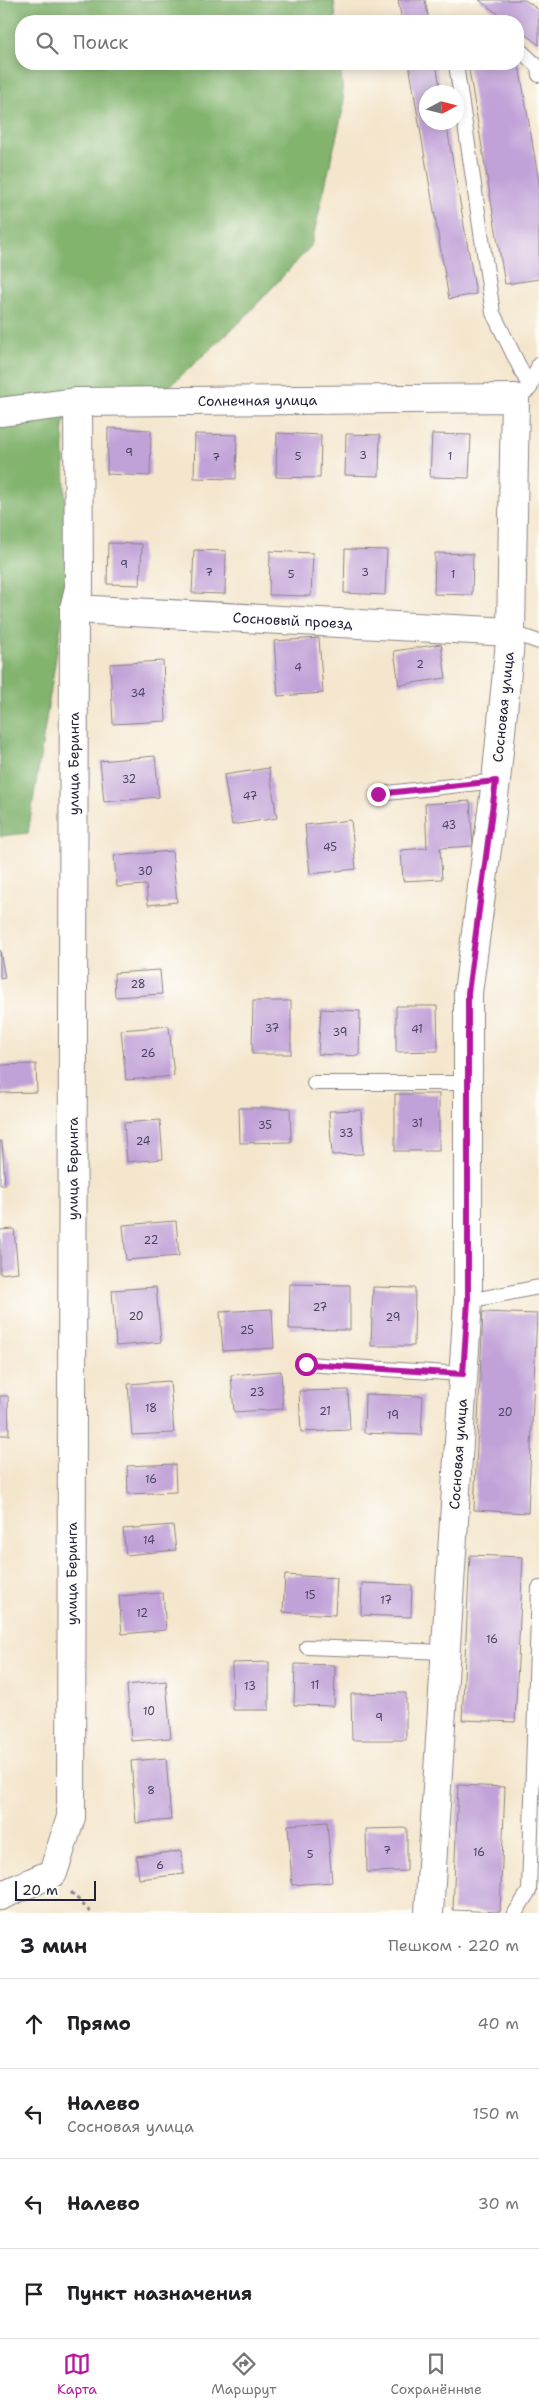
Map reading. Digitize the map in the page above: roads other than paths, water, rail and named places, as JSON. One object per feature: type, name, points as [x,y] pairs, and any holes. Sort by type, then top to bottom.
[{"type":"street","name":"Солнечная улица","points":[[0,412],[78,402],[523,393]]},
{"type":"street","name":"Сосновая улица","points":[[428,1913],[468,1301],[468,993],[496,781],[511,632],[523,393]]},
{"type":"street","name":"улица Беринга","points":[[0,1896],[53,1873],[72,1817],[74,609],[79,588],[78,402]]},
{"type":"street","name":"Сосновый проезд","points":[[74,609],[511,632]]},
{"type":"lane","points":[[524,54],[538,67],[539,75]]},
{"type":"lane","points":[[457,70],[493,314],[523,393]]},
{"type":"lane","points":[[523,393],[539,364]]},
{"type":"lane","points":[[511,632],[539,642]]},
{"type":"lane","points":[[378,794],[496,781]]},
{"type":"lane","points":[[314,1083],[468,1083]]},
{"type":"lane","points":[[468,1301],[539,1288]]},
{"type":"lane","points":[[306,1364],[463,1374]]},
{"type":"lane","points":[[515,1913],[529,1891],[539,1588]]},
{"type":"lane","points":[[307,1648],[446,1652]]}]
